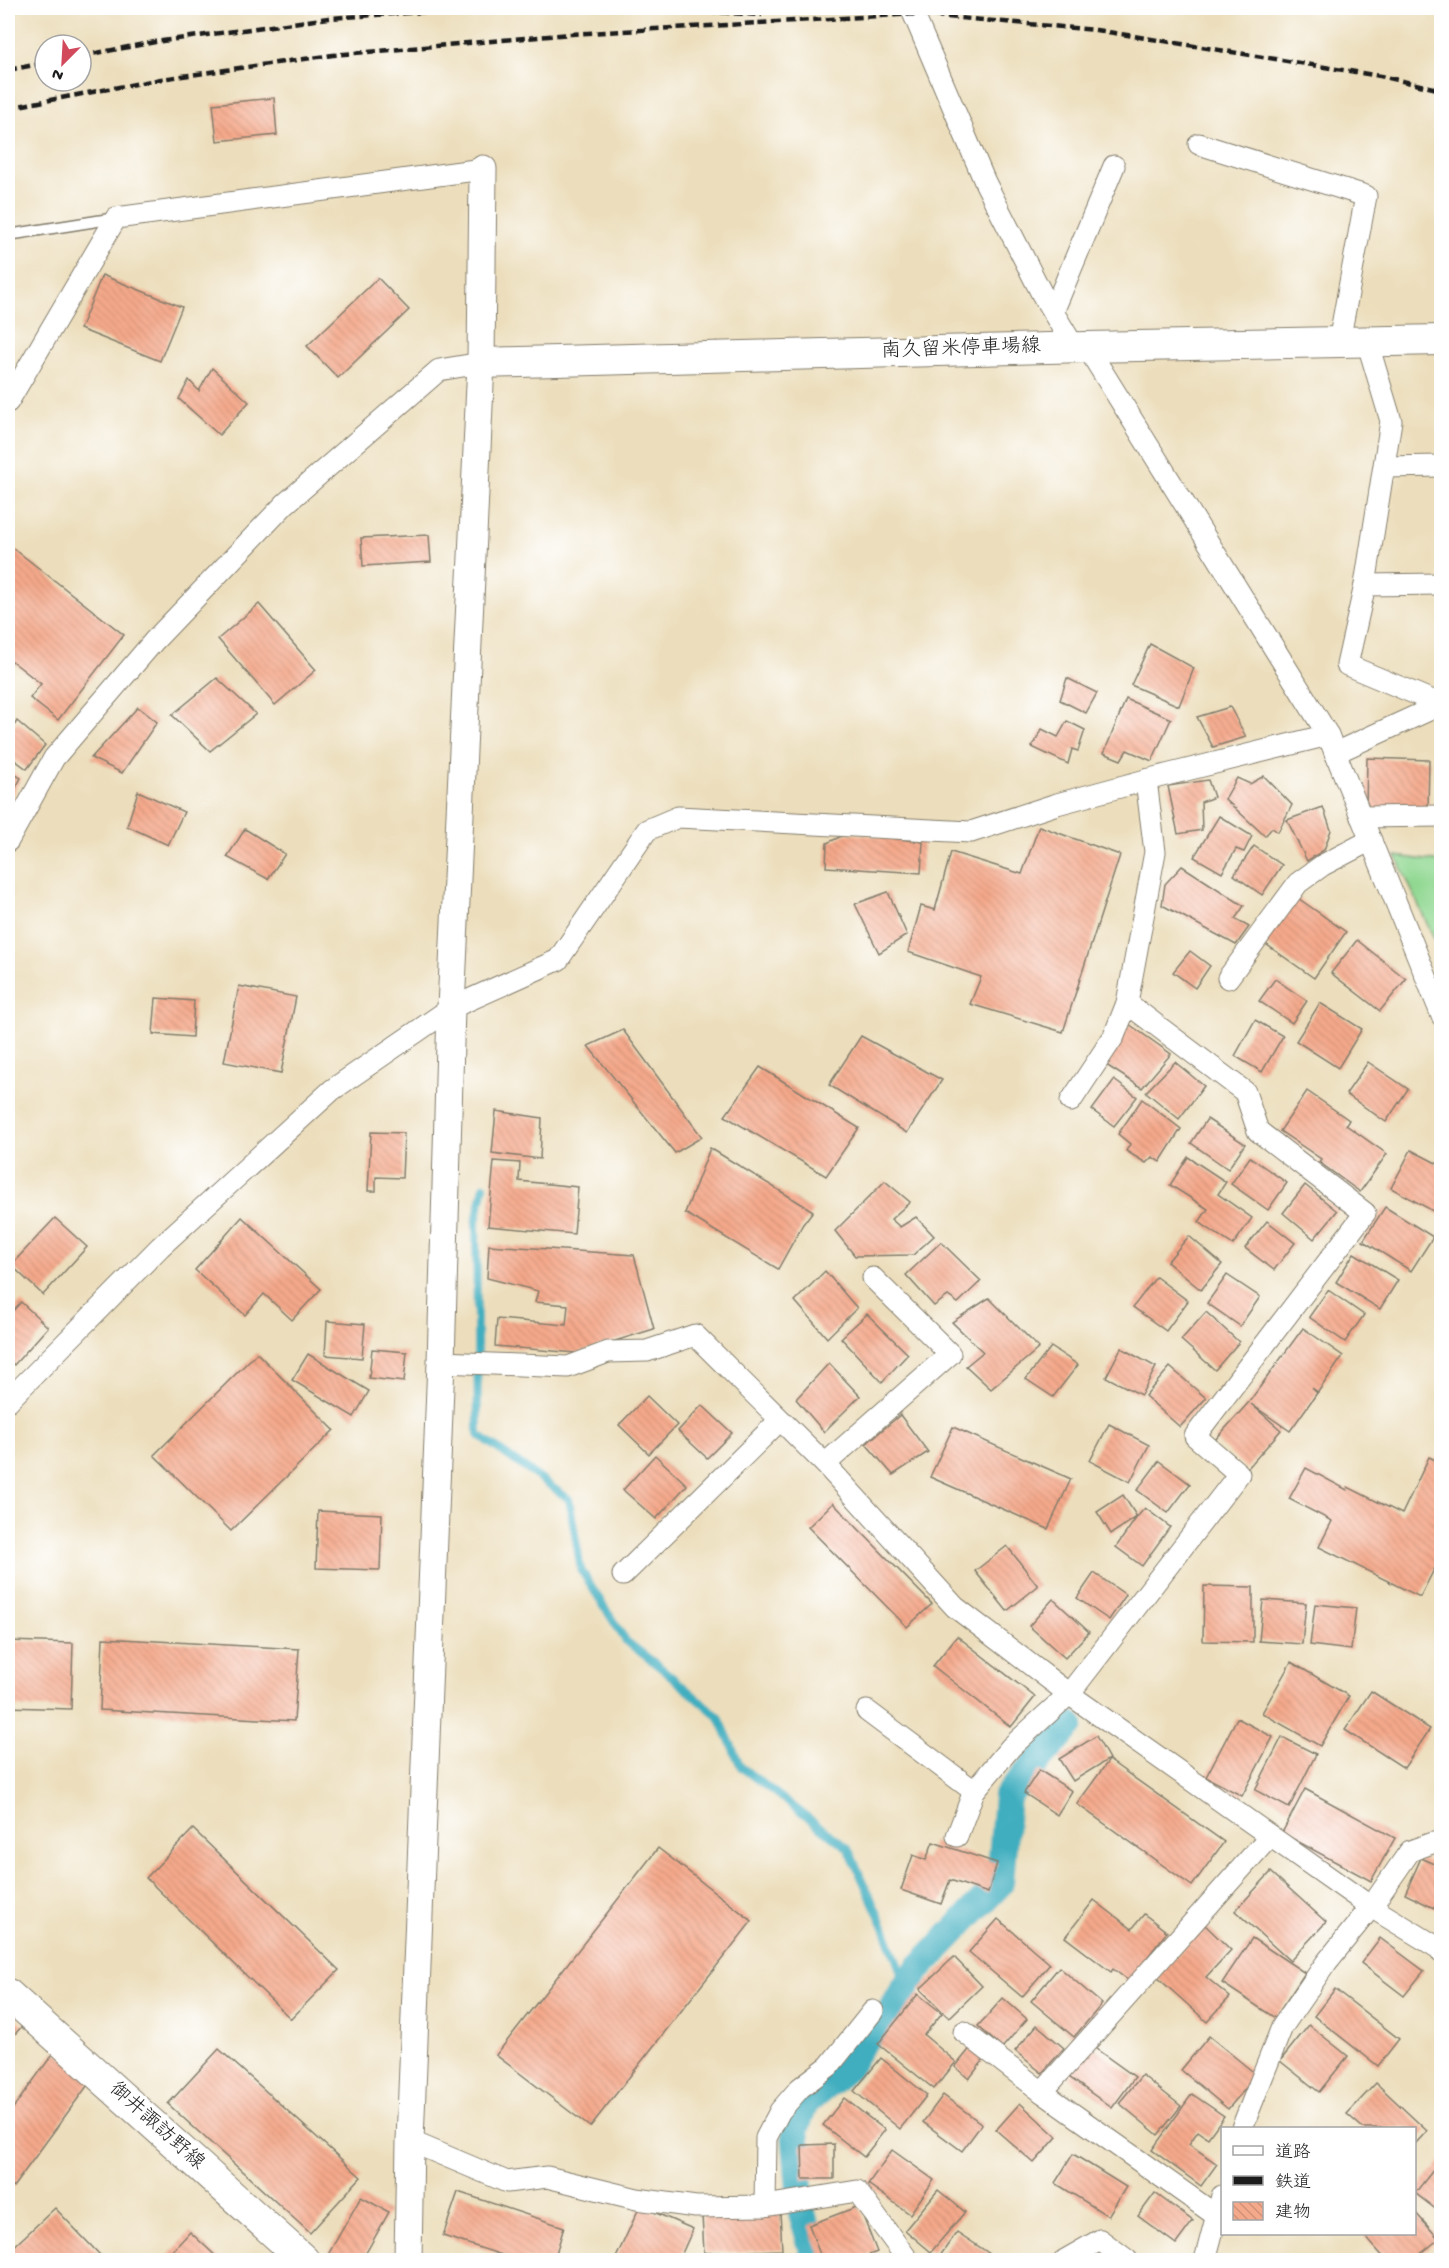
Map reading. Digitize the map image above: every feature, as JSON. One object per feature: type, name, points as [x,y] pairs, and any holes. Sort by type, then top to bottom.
[{"type":"main road","name":"南久留米停車場線","points":[[481,363],[1442,340]]},
{"type":"main road","name":"御井諏訪野線","points":[[8,1994],[304,2260]]},
{"type":"street","points":[[911,8],[985,182],[1053,312],[1080,347],[1332,744],[1442,1016]]},
{"type":"street","points":[[1199,144],[1366,196],[1353,342],[1391,421],[1365,585],[1347,665],[1441,704]]},
{"type":"street","points":[[1053,312],[1114,166]]},
{"type":"street","points":[[8,402],[116,218],[483,169],[481,363],[451,1008],[441,1362],[410,2141],[408,2260]]},
{"type":"street","points":[[8,841],[54,758],[154,641],[285,504],[439,370],[481,363]]},
{"type":"street","points":[[1384,467],[1442,466]]},
{"type":"street","points":[[1365,585],[1442,584]]},
{"type":"street","points":[[8,1401],[160,1247],[332,1090],[451,1008],[558,960],[647,830],[678,817],[971,832],[1057,804],[1146,780],[1332,744],[1441,704]]},
{"type":"street","points":[[1071,1101],[1114,1036],[1127,1003],[1155,852],[1146,780]]},
{"type":"street","points":[[1361,817],[1442,816]]},
{"type":"street","points":[[1228,978],[1298,883],[1323,865],[1371,840]]},
{"type":"street","points":[[957,1836],[974,1791],[1011,1747],[1069,1694],[1239,1474],[1195,1436],[1365,1213],[1258,1131],[1245,1092],[1127,1003]]},
{"type":"street","points":[[825,1464],[950,1354],[873,1278]]},
{"type":"street","points":[[441,1362],[568,1367],[608,1352],[647,1351],[695,1335],[825,1464],[955,1607],[1069,1694],[1371,1907],[1440,1949],[1442,1953]]},
{"type":"street","points":[[623,1575],[780,1420]]},
{"type":"street","points":[[867,1711],[974,1791]]},
{"type":"street","points":[[1042,2092],[1270,1836]]},
{"type":"street","points":[[1242,2127],[1282,2027],[1326,1963],[1371,1907],[1410,1851],[1432,1843],[1442,1843]]},
{"type":"street","points":[[765,2206],[766,2138],[780,2111],[800,2088],[829,2066],[873,2011]]},
{"type":"street","points":[[964,2032],[1042,2092],[1220,2206],[1204,2260]]},
{"type":"street","points":[[410,2141],[507,2182],[547,2177],[637,2199],[684,2206],[765,2206],[857,2191],[908,2260]]},
{"type":"street","points":[[1065,2260],[1100,2240],[1127,2260]]},
{"type":"lane","points":[[8,235],[116,218]]},
{"type":"green space","points":[[1396,856],[1441,862],[1441,954]]},
{"type":"building","points":[[274,98],[277,135],[217,141],[213,104]]},
{"type":"building","points":[[102,275],[182,307],[160,361],[80,329]]},
{"type":"building","points":[[378,278],[409,310],[338,378],[307,346]]},
{"type":"building","points":[[212,368],[249,402],[219,435],[179,399],[189,380],[199,391]]},
{"type":"building","points":[[429,535],[431,562],[363,566],[361,538]]},
{"type":"building","points":[[8,544],[124,635],[58,720],[30,698],[41,684],[8,658]]},
{"type":"building","points":[[259,604],[316,670],[275,705],[218,639]]},
{"type":"building","points":[[1150,644],[1194,668],[1179,706],[1131,685]]},
{"type":"building","points":[[217,678],[256,714],[210,751],[172,715]]},
{"type":"building","points":[[1067,678],[1097,693],[1086,713],[1060,700]]},
{"type":"building","points":[[1126,699],[1171,719],[1152,761],[1127,750],[1121,760],[1104,753]]},
{"type":"building","points":[[138,707],[157,722],[122,773],[91,758]]},
{"type":"building","points":[[1230,707],[1246,737],[1213,747],[1197,717]]},
{"type":"building","points":[[17,721],[45,745],[27,769],[8,755],[8,735]]},
{"type":"building","points":[[1067,721],[1085,730],[1078,751],[1072,749],[1068,764],[1032,747],[1042,729],[1058,737]]},
{"type":"building","points":[[1367,758],[1429,760],[1428,810],[1366,809]]},
{"type":"building","points":[[8,770],[21,778],[8,802]]},
{"type":"building","points":[[1264,776],[1292,805],[1278,832],[1272,828],[1265,836],[1225,799],[1237,778],[1250,784]]},
{"type":"building","points":[[1208,780],[1214,797],[1201,802],[1202,830],[1178,834],[1168,786]]},
{"type":"building","points":[[138,791],[184,812],[168,845],[127,826]]},
{"type":"building","points":[[1323,807],[1331,830],[1324,850],[1307,861],[1287,820]]},
{"type":"building","points":[[1219,816],[1252,836],[1244,852],[1236,849],[1222,873],[1194,857]]},
{"type":"building","points":[[1039,826],[1120,855],[1063,1032],[970,1004],[981,977],[908,952],[921,906],[935,910],[951,852],[1022,874]]},
{"type":"building","points":[[245,829],[285,854],[268,879],[227,857]]},
{"type":"building","points":[[848,833],[923,842],[921,873],[826,867],[827,843]]},
{"type":"building","points":[[1254,846],[1282,865],[1262,895],[1234,875]]},
{"type":"building","points":[[1182,866],[1244,906],[1235,919],[1249,927],[1236,945],[1162,905],[1165,884]]},
{"type":"building","points":[[888,892],[907,935],[879,953],[855,904]]},
{"type":"building","points":[[1295,896],[1346,932],[1314,978],[1263,942]]},
{"type":"building","points":[[1357,940],[1406,979],[1380,1011],[1331,973]]},
{"type":"building","points":[[1190,951],[1210,966],[1195,988],[1173,972]]},
{"type":"building","points":[[1275,979],[1307,1001],[1292,1023],[1259,1001]]},
{"type":"building","points":[[239,986],[296,997],[281,1073],[224,1062]]},
{"type":"building","points":[[156,998],[194,1001],[192,1037],[153,1034]]},
{"type":"building","points":[[1320,1003],[1362,1029],[1338,1068],[1296,1041]]},
{"type":"building","points":[[1255,1020],[1283,1036],[1262,1072],[1235,1056]]},
{"type":"building","points":[[1129,1024],[1171,1054],[1142,1088],[1103,1063]]},
{"type":"building","points":[[623,1030],[702,1137],[675,1153],[588,1046]]},
{"type":"building","points":[[861,1036],[942,1080],[907,1133],[829,1085]]},
{"type":"building","points":[[1175,1062],[1204,1086],[1179,1119],[1146,1092]]},
{"type":"building","points":[[1368,1062],[1408,1089],[1386,1122],[1346,1094]]},
{"type":"building","points":[[760,1067],[859,1128],[826,1176],[725,1116]]},
{"type":"building","points":[[1114,1080],[1137,1097],[1114,1126],[1092,1110]]},
{"type":"building","points":[[1307,1091],[1349,1120],[1346,1125],[1387,1154],[1360,1192],[1319,1162],[1321,1159],[1280,1131]]},
{"type":"building","points":[[1142,1099],[1181,1129],[1160,1162],[1152,1157],[1146,1163],[1126,1151],[1130,1144],[1118,1134]]},
{"type":"building","points":[[496,1111],[542,1118],[540,1159],[492,1153]]},
{"type":"building","points":[[1207,1119],[1245,1144],[1228,1169],[1191,1143]]},
{"type":"building","points":[[371,1132],[404,1133],[402,1178],[376,1177],[376,1191],[368,1191]]},
{"type":"building","points":[[710,1148],[813,1211],[803,1224],[778,1269],[685,1213]]},
{"type":"building","points":[[1411,1150],[1442,1166],[1442,1216],[1391,1188]]},
{"type":"building","points":[[1188,1157],[1226,1182],[1218,1194],[1252,1218],[1233,1245],[1199,1222],[1208,1209],[1170,1185]]},
{"type":"building","points":[[1250,1157],[1287,1183],[1268,1210],[1231,1184]]},
{"type":"building","points":[[494,1161],[520,1163],[519,1181],[578,1187],[574,1234],[488,1226]]},
{"type":"building","points":[[885,1181],[910,1202],[891,1219],[900,1227],[916,1217],[934,1236],[913,1255],[855,1256],[835,1231]]},
{"type":"building","points":[[1305,1185],[1337,1211],[1314,1239],[1283,1213]]},
{"type":"building","points":[[1385,1207],[1433,1237],[1411,1271],[1363,1241]]},
{"type":"building","points":[[242,1217],[321,1289],[292,1320],[264,1294],[245,1315],[195,1270]]},
{"type":"building","points":[[55,1218],[87,1247],[43,1295],[11,1265]]},
{"type":"building","points":[[1267,1221],[1295,1243],[1274,1270],[1245,1248]]},
{"type":"building","points":[[1189,1236],[1222,1264],[1201,1290],[1167,1262]]},
{"type":"building","points":[[941,1242],[981,1281],[958,1303],[948,1296],[934,1306],[906,1275]]},
{"type":"building","points":[[489,1245],[634,1255],[654,1329],[576,1353],[495,1346],[497,1319],[566,1325],[568,1305],[535,1302],[538,1291],[487,1278]]},
{"type":"building","points":[[1354,1253],[1398,1280],[1380,1309],[1336,1282]]},
{"type":"building","points":[[825,1271],[857,1308],[827,1338],[795,1301]]},
{"type":"building","points":[[1227,1275],[1260,1297],[1240,1326],[1207,1303]]},
{"type":"building","points":[[1156,1277],[1188,1301],[1166,1331],[1133,1307]]},
{"type":"building","points":[[1328,1290],[1364,1315],[1345,1342],[1309,1317]]},
{"type":"building","points":[[989,1298],[1039,1348],[991,1389],[966,1366],[983,1352],[952,1322]]},
{"type":"building","points":[[21,1302],[48,1327],[14,1365],[8,1359],[8,1316]]},
{"type":"building","points":[[1206,1312],[1239,1342],[1215,1370],[1181,1340]]},
{"type":"building","points":[[867,1314],[908,1354],[882,1382],[841,1338]]},
{"type":"building","points":[[327,1321],[365,1324],[362,1358],[325,1355]]},
{"type":"building","points":[[1303,1328],[1343,1356],[1318,1392],[1312,1388],[1317,1393],[1290,1431],[1251,1404],[1281,1430],[1247,1469],[1215,1440],[1249,1402]]},
{"type":"building","points":[[1051,1347],[1078,1365],[1053,1397],[1026,1379]]},
{"type":"building","points":[[1121,1348],[1156,1367],[1141,1395],[1106,1377]]},
{"type":"building","points":[[372,1349],[407,1352],[404,1382],[369,1378]]},
{"type":"building","points":[[257,1353],[334,1430],[231,1531],[154,1455]]},
{"type":"building","points":[[308,1354],[369,1391],[354,1417],[292,1380]]},
{"type":"building","points":[[829,1363],[860,1396],[824,1432],[796,1399]]},
{"type":"building","points":[[1170,1367],[1206,1398],[1180,1427],[1145,1396]]},
{"type":"building","points":[[647,1396],[677,1425],[649,1454],[619,1425]]},
{"type":"building","points":[[702,1405],[732,1433],[707,1458],[678,1431]]},
{"type":"building","points":[[900,1415],[928,1452],[893,1475],[866,1444]]},
{"type":"building","points":[[1109,1424],[1149,1445],[1130,1482],[1090,1461]]},
{"type":"building","points":[[953,1427],[1071,1479],[1048,1529],[930,1477]]},
{"type":"building","points":[[655,1455],[687,1485],[656,1519],[623,1490]]},
{"type":"building","points":[[1429,1457],[1442,1463],[1442,1554],[1420,1597],[1319,1547],[1332,1521],[1289,1499],[1306,1468],[1347,1490],[1348,1487],[1402,1514]]},
{"type":"building","points":[[1159,1461],[1190,1484],[1168,1513],[1137,1490]]},
{"type":"building","points":[[1123,1495],[1137,1517],[1111,1534],[1097,1512]]},
{"type":"building","points":[[833,1503],[932,1604],[907,1627],[808,1527]]},
{"type":"building","points":[[1145,1508],[1170,1527],[1142,1566],[1116,1547]]},
{"type":"building","points":[[318,1511],[382,1514],[380,1570],[316,1568]]},
{"type":"building","points":[[1007,1546],[1038,1586],[1007,1611],[975,1571]]},
{"type":"building","points":[[1094,1573],[1126,1595],[1109,1620],[1077,1598]]},
{"type":"building","points":[[1204,1586],[1253,1587],[1253,1642],[1203,1641]]},
{"type":"building","points":[[1053,1599],[1089,1632],[1065,1658],[1029,1626]]},
{"type":"building","points":[[1263,1600],[1306,1603],[1302,1644],[1259,1641]]},
{"type":"building","points":[[1315,1604],[1356,1608],[1351,1650],[1310,1645]]},
{"type":"building","points":[[957,1636],[1035,1697],[1011,1727],[933,1666]]},
{"type":"building","points":[[103,1638],[299,1649],[294,1721],[100,1710]]},
{"type":"building","points":[[8,1641],[73,1643],[71,1709],[8,1707]]},
{"type":"building","points":[[1291,1662],[1349,1696],[1320,1746],[1262,1713]]},
{"type":"building","points":[[1371,1691],[1430,1729],[1404,1768],[1345,1730]]},
{"type":"building","points":[[1237,1718],[1273,1737],[1242,1796],[1206,1777]]},
{"type":"building","points":[[1096,1736],[1109,1759],[1073,1781],[1059,1759]]},
{"type":"building","points":[[1282,1737],[1316,1754],[1289,1808],[1255,1790]]},
{"type":"building","points":[[1109,1760],[1224,1842],[1192,1886],[1077,1804]]},
{"type":"building","points":[[1039,1770],[1072,1791],[1057,1815],[1024,1793]]},
{"type":"building","points":[[1305,1789],[1395,1838],[1371,1881],[1282,1833]]},
{"type":"building","points":[[193,1829],[339,1970],[291,2019],[146,1878]]},
{"type":"building","points":[[933,1842],[997,1863],[988,1893],[950,1880],[941,1904],[901,1890],[913,1855],[926,1860]]},
{"type":"building","points":[[658,1848],[752,1921],[590,2127],[496,2055]]},
{"type":"building","points":[[1421,1858],[1442,1867],[1439,1882],[1442,1883],[1442,1912],[1405,1894]]},
{"type":"building","points":[[1271,1872],[1326,1922],[1290,1961],[1235,1911]]},
{"type":"building","points":[[1094,1900],[1132,1929],[1144,1914],[1167,1932],[1129,1981],[1113,1969],[1111,1972],[1065,1937]]},
{"type":"building","points":[[998,1919],[1050,1964],[1022,1997],[969,1952]]},
{"type":"building","points":[[1205,1925],[1231,1950],[1206,1977],[1230,1997],[1207,2022],[1157,1977]]},
{"type":"building","points":[[1252,1938],[1305,1973],[1275,2018],[1222,1983]]},
{"type":"building","points":[[1380,1938],[1424,1971],[1404,1996],[1361,1963]]},
{"type":"building","points":[[954,1957],[982,1986],[949,2018],[920,1989]]},
{"type":"building","points":[[1059,1967],[1102,2004],[1074,2037],[1031,2001]]},
{"type":"building","points":[[1335,1989],[1399,2039],[1378,2066],[1314,2016]]},
{"type":"building","points":[[918,1994],[942,2013],[924,2035],[956,2062],[934,2089],[878,2044]]},
{"type":"building","points":[[1003,1998],[1027,2019],[1002,2048],[978,2026]]},
{"type":"building","points":[[8,2012],[23,2025],[8,2042]]},
{"type":"building","points":[[1037,2025],[1064,2048],[1042,2073],[1015,2051]]},
{"type":"building","points":[[1309,2025],[1348,2056],[1319,2092],[1280,2061]]},
{"type":"building","points":[[1209,2036],[1257,2075],[1228,2109],[1181,2070]]},
{"type":"building","points":[[972,2046],[986,2057],[969,2079],[955,2067]]},
{"type":"building","points":[[1092,2046],[1135,2077],[1112,2108],[1069,2077]]},
{"type":"building","points":[[219,2049],[361,2177],[310,2233],[168,2104]]},
{"type":"building","points":[[55,2051],[93,2078],[8,2194],[8,2115]]},
{"type":"building","points":[[881,2058],[927,2095],[900,2129],[854,2091]]},
{"type":"building","points":[[1142,2075],[1181,2106],[1158,2135],[1119,2103]]},
{"type":"building","points":[[1376,2083],[1427,2131],[1416,2143],[1416,2127],[1362,2127],[1347,2114]]},
{"type":"building","points":[[1192,2094],[1224,2116],[1208,2138],[1198,2131],[1189,2144],[1217,2164],[1201,2186],[1152,2150]]},
{"type":"building","points":[[943,2095],[982,2124],[962,2151],[923,2122]]},
{"type":"building","points":[[844,2098],[885,2130],[864,2157],[823,2125]]},
{"type":"building","points":[[1020,2103],[1057,2137],[1034,2163],[996,2130]]},
{"type":"building","points":[[834,2144],[834,2179],[803,2179],[802,2145]]},
{"type":"building","points":[[892,2150],[934,2180],[910,2214],[868,2184]]},
{"type":"building","points":[[1073,2154],[1126,2187],[1108,2216],[1055,2183]]},
{"type":"building","points":[[1442,2159],[1442,2214],[1416,2192]]},
{"type":"building","points":[[938,2190],[965,2212],[931,2252],[905,2230]]},
{"type":"building","points":[[458,2192],[564,2227],[554,2260],[518,2260],[443,2236]]},
{"type":"building","points":[[1155,2193],[1193,2221],[1176,2244],[1138,2216]]},
{"type":"building","points":[[361,2197],[389,2212],[362,2260],[325,2260]]},
{"type":"building","points":[[640,2206],[693,2229],[679,2260],[615,2260]]},
{"type":"building","points":[[859,2206],[877,2252],[856,2260],[822,2260],[809,2225]]},
{"type":"building","points":[[55,2208],[100,2255],[94,2260],[8,2260],[8,2252]]},
{"type":"building","points":[[780,2211],[782,2250],[704,2253],[702,2215]]},
{"type":"building","points":[[1416,2213],[1439,2239],[1413,2260],[1386,2260],[1364,2235],[1416,2235]]},
{"type":"building","points":[[190,2232],[220,2260],[164,2260]]},
{"type":"building","points":[[957,2232],[999,2260],[937,2260]]},
{"type":"waterway","points":[[484,1186],[476,1221],[478,1435],[569,1499],[581,1570],[626,1641],[719,1717],[741,1767],[848,1848],[884,1927],[906,1986]]},
{"type":"waterway","points":[[816,2260],[802,2213],[795,2130],[805,2103],[847,2068],[862,2043],[891,2012],[918,1969],[1000,1883],[1007,1796],[1070,1725]]},
{"type":"railway","points":[[93,54],[155,42],[329,18],[485,8]]},
{"type":"railway","points":[[653,8],[762,15]]},
{"type":"railway","points":[[8,108],[161,79],[333,55],[571,34],[914,14],[1096,30],[1380,76],[1442,90]]},
{"type":"railway","points":[[8,70],[33,65]]}]
